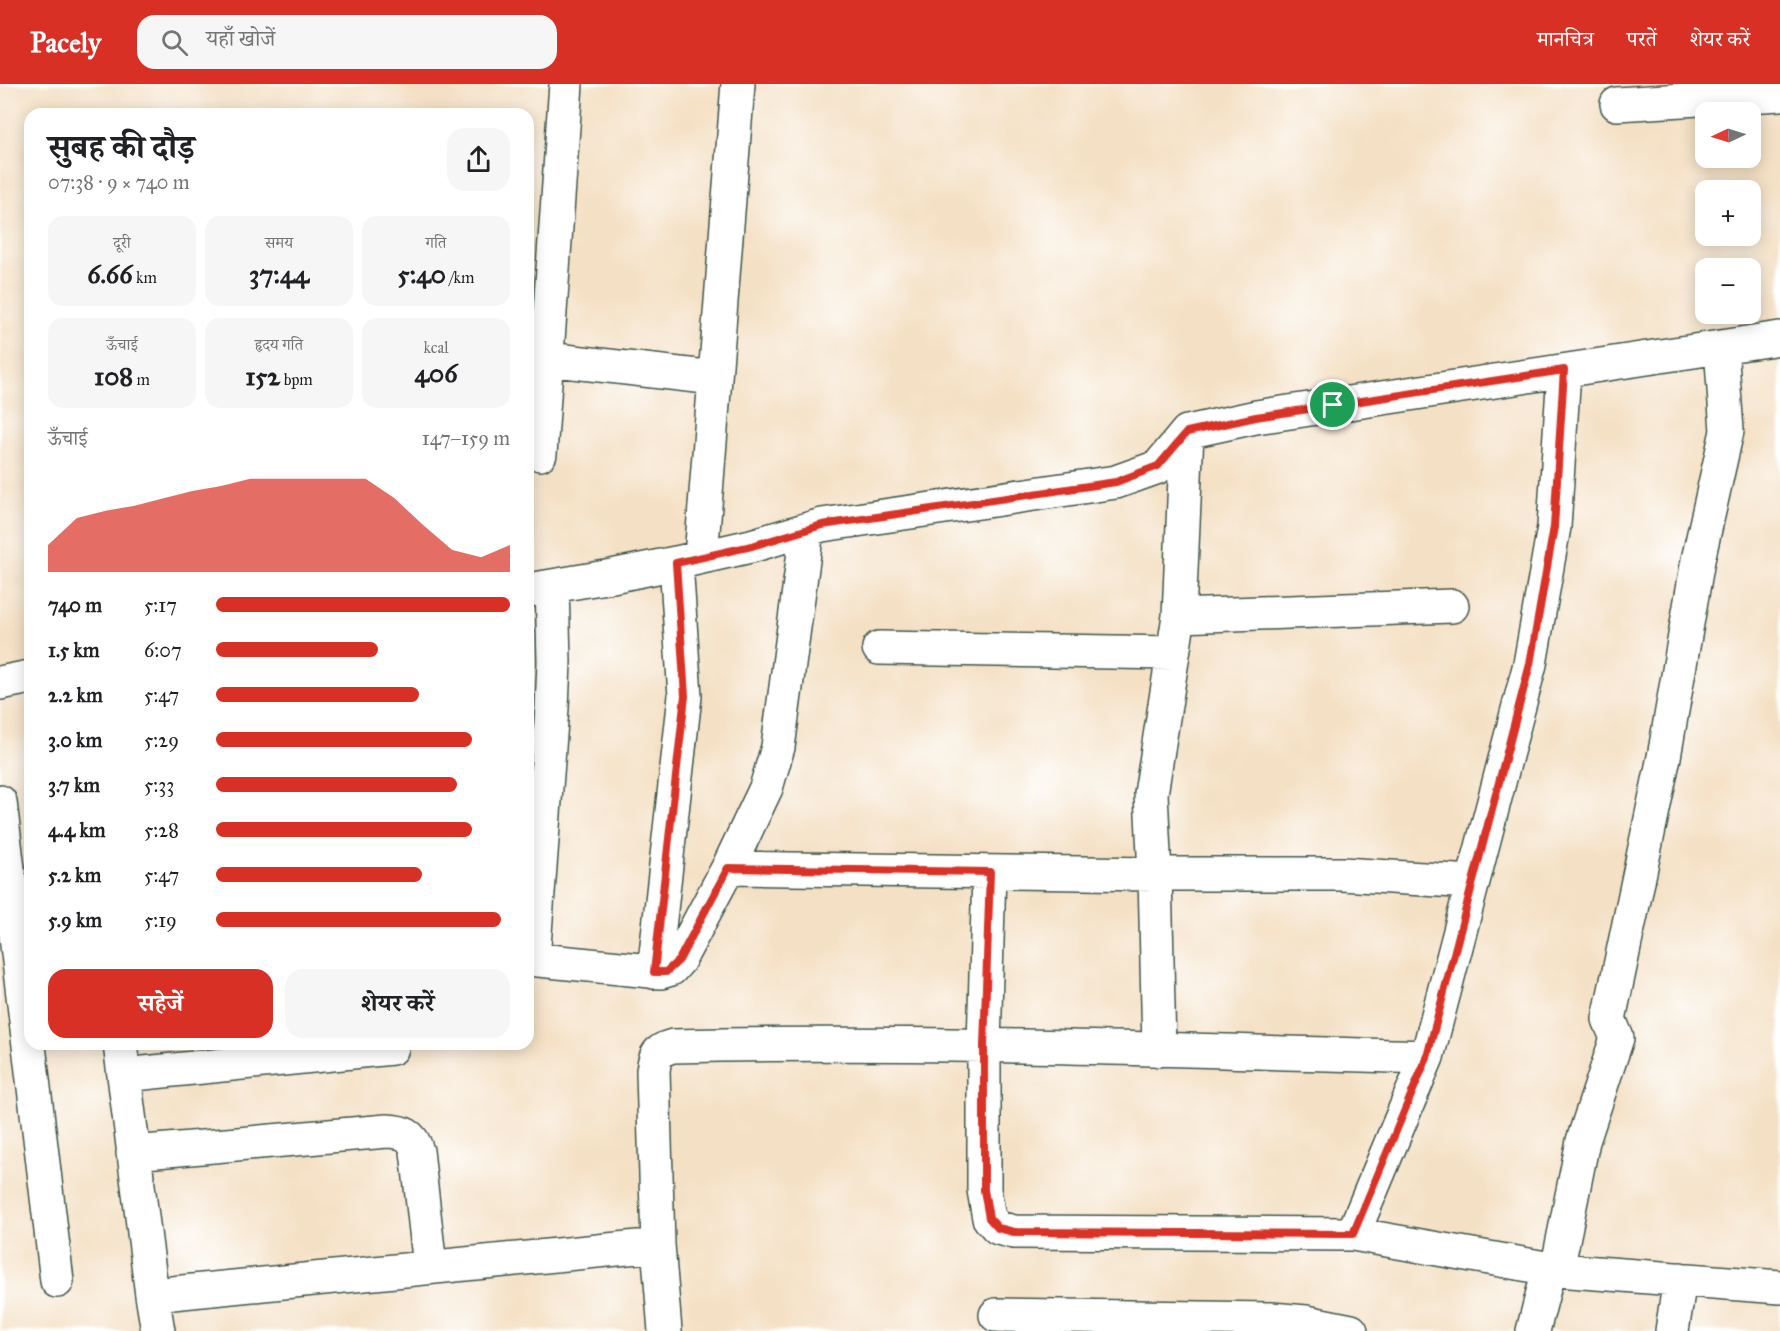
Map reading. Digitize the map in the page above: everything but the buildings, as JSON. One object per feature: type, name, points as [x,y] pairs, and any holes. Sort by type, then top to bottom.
[{"type":"street","points":[[540,454],[567,84]]},
{"type":"street","points":[[654,972],[685,696],[688,560],[715,378],[738,84]]},
{"type":"street","points":[[1617,104],[1780,94]]},
{"type":"street","points":[[534,913],[554,662],[540,588],[752,546],[822,525],[1116,482],[1158,466],[1187,432],[1256,417],[1780,338]]},
{"type":"street","points":[[1533,1331],[1553,1270],[1583,1141],[1617,1038],[1609,1019],[1664,757],[1698,560],[1727,431],[1721,347]]},
{"type":"street","points":[[547,359],[715,378]]},
{"type":"street","points":[[1353,1234],[1427,1057],[1532,653],[1554,527],[1564,370]]},
{"type":"street","points":[[1159,1050],[1151,794],[1179,616],[1187,432]]},
{"type":"street","points":[[534,959],[654,972],[666,972],[679,960],[728,868],[766,788],[778,747],[807,530]]},
{"type":"street","points":[[1179,616],[1452,606]]},
{"type":"street","points":[[879,648],[1173,653]]},
{"type":"street","points":[[0,683],[24,678]]},
{"type":"street","points":[[0,802],[24,1004]]},
{"type":"street","points":[[728,868],[1155,874],[1342,874],[1472,882]]},
{"type":"street","points":[[990,872],[984,1046],[984,1190],[989,1218],[998,1228],[1014,1232],[1353,1234],[1553,1270],[1780,1287]]},
{"type":"street","points":[[665,1331],[658,1245],[653,1071],[658,1054],[663,1048],[753,1044],[984,1046],[1427,1057]]},
{"type":"street","points":[[30,1050],[57,1281]]},
{"type":"street","points":[[158,1331],[122,1060],[347,1050]]},
{"type":"street","points":[[133,1153],[387,1131],[403,1132],[413,1138],[417,1151],[430,1267]]},
{"type":"street","points":[[152,1295],[658,1245]]},
{"type":"street","points":[[1672,1331],[1680,1279]]},
{"type":"street","points":[[996,1315],[1272,1319],[1306,1322],[1351,1331]]},
{"type":"route","points":[[1564,370],[1554,527],[1530,664],[1427,1057],[1353,1234],[1014,1232],[998,1228],[989,1218],[985,1206],[984,1190],[984,1046],[990,872],[728,868],[679,960],[666,972],[654,972],[685,696],[676,563],[752,546],[822,525],[1116,482],[1158,466],[1187,432],[1256,417],[1333,405],[1564,370]]}]
